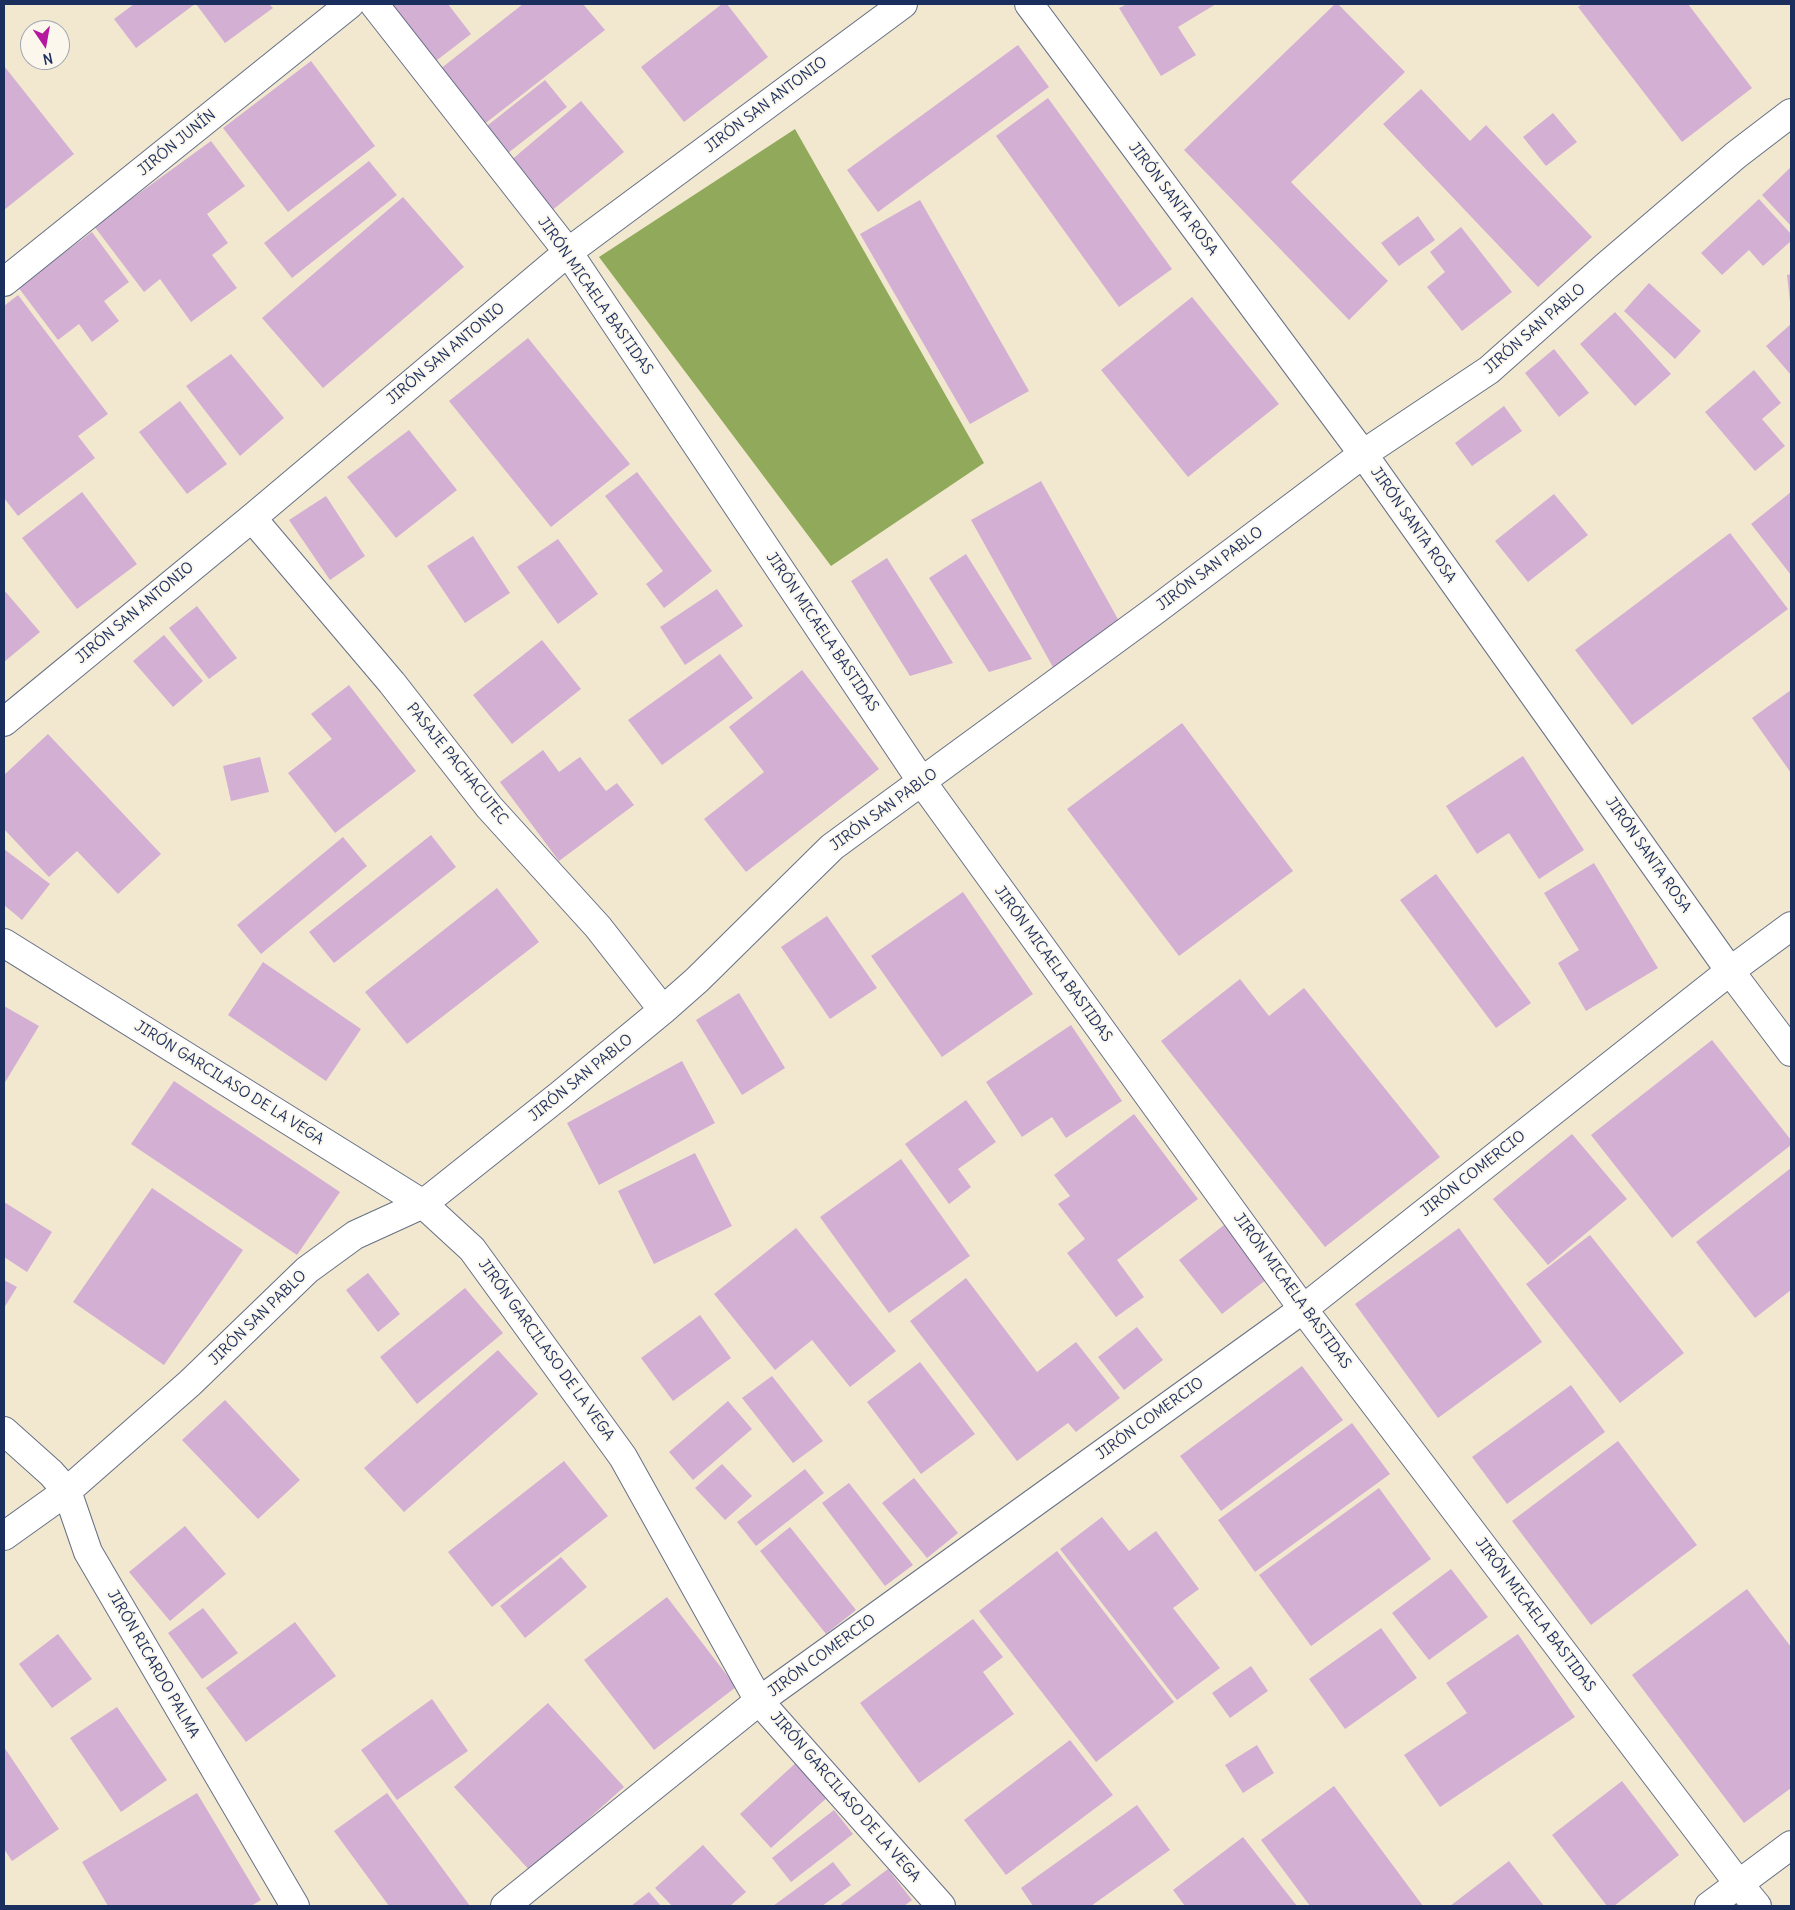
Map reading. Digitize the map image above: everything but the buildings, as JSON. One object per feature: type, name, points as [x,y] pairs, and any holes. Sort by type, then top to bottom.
[{"type":"street","name":"JIRÓN JUNÍN","points":[[4,282],[350,4]]},
{"type":"street","name":"JIRÓN MICAELA BASTIDAS","points":[[374,4],[568,252],[922,782],[1303,1309],[1738,1883],[1758,1906]]},
{"type":"street","name":"JIRÓN SAN ANTONIO","points":[[4,722],[252,518],[568,252],[903,4]]},
{"type":"street","name":"JIRÓN SANTA ROSA","points":[[1028,4],[1363,454],[1730,971],[1791,1052]]},
{"type":"street","name":"JIRÓN SAN PABLO","points":[[4,1536],[67,1491],[190,1383],[307,1270],[355,1235],[423,1204],[663,1010],[832,847],[1153,612],[1363,454],[1489,370],[1736,155],[1791,113]]},
{"type":"street","name":"PASAJE PACHACUTEC","points":[[252,518],[392,683],[489,807],[598,927],[663,1010]]},
{"type":"street","name":"JIRÓN COMERCIO","points":[[505,1906],[760,1701],[1303,1309],[1730,971],[1791,926]]},
{"type":"street","name":"JIRÓN GARCILASO DE LA VEGA","points":[[4,943],[423,1204],[472,1249],[623,1457],[760,1701],[941,1906]]},
{"type":"street","name":"JIRÓN RICARDO PALMA","points":[[4,1431],[67,1491],[88,1552],[295,1906]]},
{"type":"street","points":[[1709,1906],[1791,1845]]},
{"type":"green space","points":[[795,129],[984,463],[831,566],[599,257]]}]
